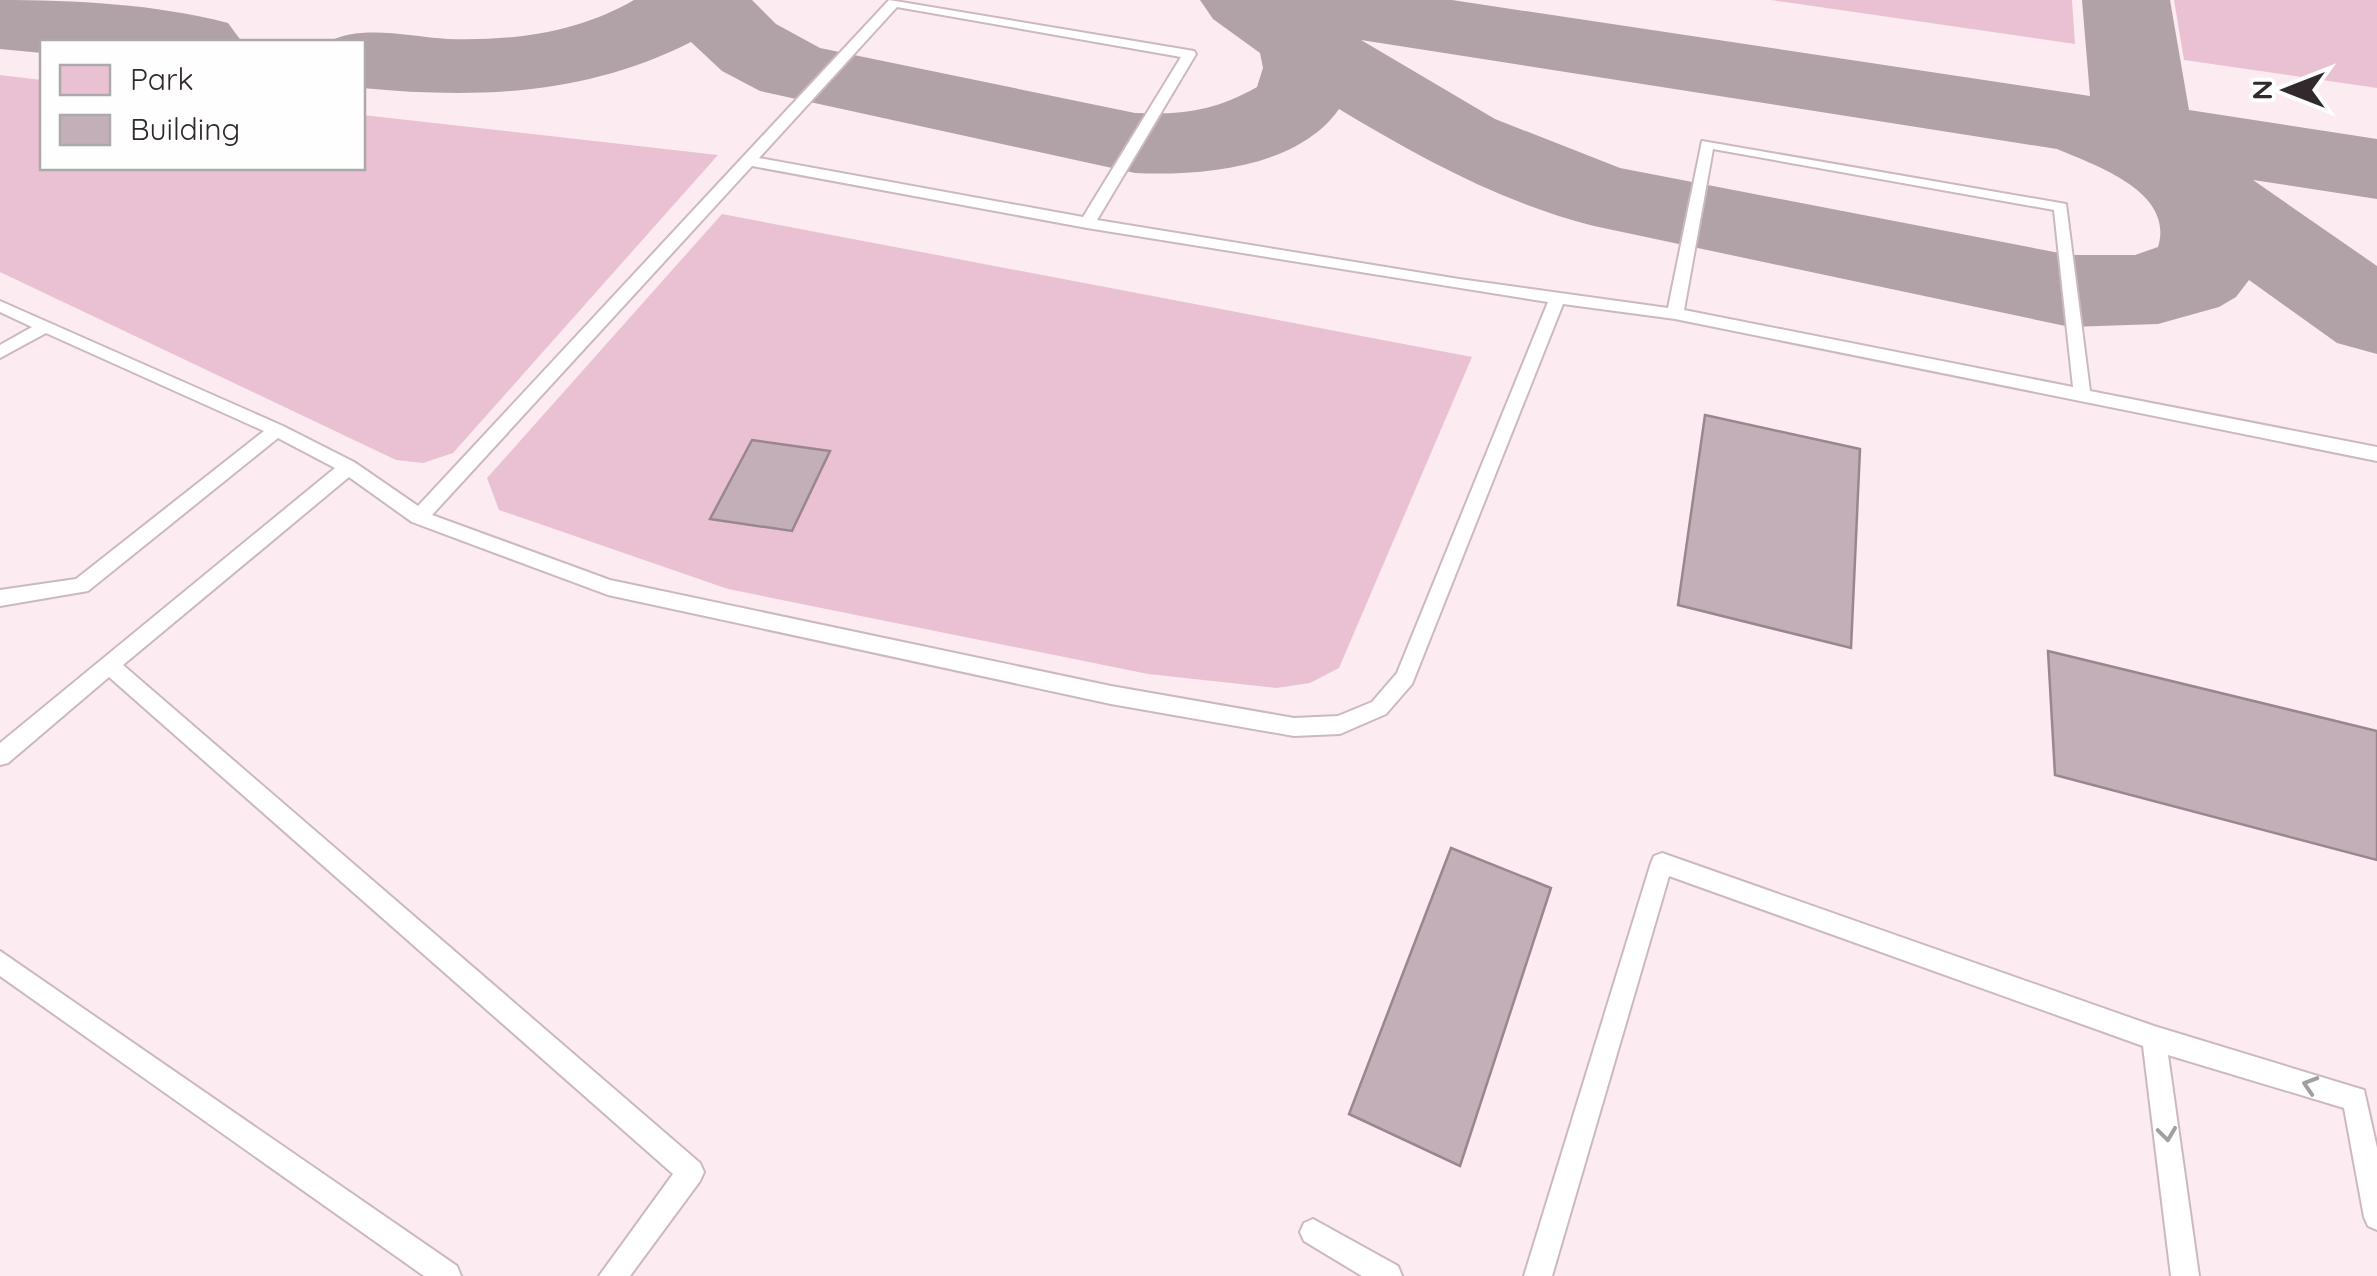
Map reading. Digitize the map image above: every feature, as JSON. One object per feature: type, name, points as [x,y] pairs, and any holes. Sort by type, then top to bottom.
[{"type":"lane","points":[[419,517],[894,3],[1189,54],[1087,223]]},
{"type":"lane","points":[[1675,314],[1707,144],[2062,207],[2082,393]]},
{"type":"lane","points":[[750,161],[1087,223],[1675,314],[2377,454]]},
{"type":"lane","points":[[0,306],[277,430],[348,467],[419,517],[608,586],[828,637],[1244,721],[1294,727],[1340,725],[1379,708],[1405,678],[1557,298]]},
{"type":"lane","points":[[0,352],[44,327]]},
{"type":"lane","points":[[0,598],[81,586],[277,430]]},
{"type":"lane","points":[[0,756],[348,467]]},
{"type":"lane","points":[[111,667],[691,1172],[613,1276]]},
{"type":"lane","points":[[1538,1276],[1662,863],[2154,1038],[2366,1102],[2377,1218]]},
{"type":"lane","points":[[0,962],[447,1276]]},
{"type":"lane","points":[[2154,1038],[2185,1276]]},
{"type":"lane","points":[[1313,1232],[1388,1276]]},
{"type":"green space","points":[[1771,0],[2072,0],[2075,44]]},
{"type":"green space","points":[[2174,0],[2377,0],[2377,88],[2184,60]]},
{"type":"green space","points":[[0,75],[40,80],[40,170],[365,170],[365,115],[718,155],[453,453],[423,463],[396,460],[0,272]]},
{"type":"green space","points":[[722,214],[1472,357],[1339,668],[1310,683],[1277,688],[1148,674],[728,589],[499,510],[487,478]]},
{"type":"building","points":[[1705,415],[1860,449],[1851,648],[1678,605]]},
{"type":"building","points":[[752,440],[830,451],[792,531],[710,519]]},
{"type":"building","points":[[2048,651],[2377,731],[2377,860],[2055,775]]},
{"type":"building","points":[[1451,848],[1551,888],[1460,1166],[1349,1114]]},
{"type":"taxiway","points":[[365,60],[452,67],[536,63],[617,43],[698,0]]},
{"type":"taxiway","points":[[708,0],[724,25],[744,44],[793,71],[1135,143],[1182,145],[1262,125],[1291,108],[1307,85],[1310,68],[1304,44]]},
{"type":"taxiway","points":[[1244,0],[1350,75],[1460,140],[1594,195],[2070,291],[2158,288],[2197,272],[2210,257],[2215,229],[2206,204],[2183,178]]},
{"type":"taxiway","points":[[1275,0],[2079,123]]},
{"type":"taxiway","points":[[2126,0],[2143,133]]},
{"type":"taxiway","points":[[0,22],[176,40]]},
{"type":"taxiway","points":[[2079,123],[2377,169]]},
{"type":"taxiway","points":[[2079,123],[2154,157],[2183,178]]},
{"type":"taxiway","points":[[2171,169],[2183,178]]},
{"type":"taxiway","points":[[2183,178],[2320,280],[2377,317]]}]
